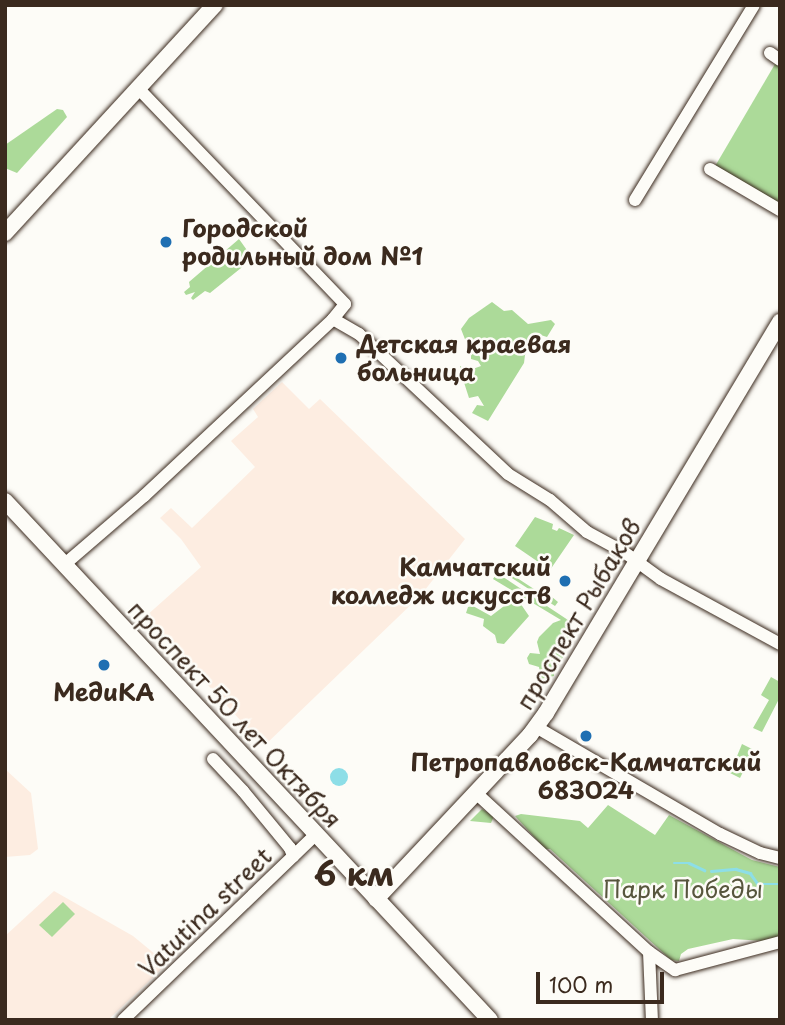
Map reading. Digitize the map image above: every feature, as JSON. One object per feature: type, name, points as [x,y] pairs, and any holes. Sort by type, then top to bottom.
[{"type":"main road","points":[[5,233],[215,5]]},
{"type":"main road","name":"проспект Рыбаков","points":[[376,899],[536,727],[780,322]]},
{"type":"main road","name":"проспект 50 лет Октября","points":[[5,501],[490,1020]]},
{"type":"street","points":[[635,201],[754,5]]},
{"type":"street","points":[[65,564],[144,496],[333,319],[345,304],[138,88]]},
{"type":"street","points":[[710,169],[780,210]]},
{"type":"street","points":[[333,319],[359,334],[508,474],[553,502],[593,536],[661,579],[780,644]]},
{"type":"street","points":[[536,727],[720,834],[760,853],[780,858]]},
{"type":"street","points":[[213,759],[243,791],[290,848],[293,856]]},
{"type":"street","points":[[476,793],[649,951],[675,970],[780,942]]},
{"type":"street","name":"Vatutina street","points":[[123,1020],[316,834]]},
{"type":"street","points":[[649,951],[652,1020]]},
{"type":"shaded area","points":[[282,382],[309,409],[320,399],[465,539],[421,595],[264,746],[145,617],[201,567],[181,539],[160,518],[171,508],[192,528],[255,467],[231,441],[258,417],[253,409]]},
{"type":"shaded area","points":[[5,769],[31,793],[38,849],[30,855],[5,857]]},
{"type":"shaded area","points":[[54,891],[133,936],[167,964],[108,1020],[5,1020],[5,936]]},
{"type":"green space","points":[[775,64],[780,67],[780,206],[714,168]]},
{"type":"green space","points":[[57,109],[63,110],[67,117],[17,173],[5,168],[5,145]]},
{"type":"green space","points":[[239,239],[249,253],[244,259],[246,264],[210,293],[205,291],[193,300],[191,298],[195,292],[186,295],[184,292],[190,287],[189,282]]},
{"type":"green space","points":[[492,302],[504,311],[512,310],[528,324],[551,320],[555,324],[547,337],[534,333],[530,337],[533,342],[525,355],[524,363],[488,421],[472,413],[477,405],[484,406],[478,396],[469,398],[460,366],[467,371],[481,366],[478,361],[471,359],[471,354],[475,351],[481,358],[490,351],[482,341],[468,347],[461,329],[469,318]]},
{"type":"green space","points":[[535,517],[553,524],[552,529],[557,531],[559,528],[574,535],[550,570],[515,546]]},
{"type":"green space","points":[[505,570],[537,591],[540,588],[558,602],[555,606],[504,573]]},
{"type":"green space","points":[[497,573],[571,622],[571,640],[560,663],[554,669],[554,676],[541,679],[539,667],[529,664],[527,658],[530,653],[540,654],[537,642],[539,637],[553,623],[561,620],[493,579]]},
{"type":"green space","points":[[516,597],[529,616],[504,644],[497,643],[495,635],[483,626],[484,619],[466,613],[468,607],[473,606],[491,616]]},
{"type":"green space","points":[[771,677],[780,682],[780,697],[762,732],[753,728],[769,700],[761,695]]},
{"type":"green space","points":[[742,744],[754,750],[740,778],[730,773]]},
{"type":"green space","name":"Парк Победы","points":[[608,805],[655,835],[669,815],[752,860],[780,867],[780,936],[765,941],[733,939],[688,949],[681,954],[679,961],[671,960],[550,849],[545,849],[515,816],[521,814],[580,821],[588,828]]},
{"type":"green space","points":[[482,809],[494,816],[491,823],[470,821]]},
{"type":"green space","points":[[63,902],[75,914],[52,937],[39,925]]},
{"type":"water","points":[[335,768],[343,768],[348,777],[346,784],[335,786],[330,781],[330,773]]},
{"type":"waterway","points":[[674,863],[689,863],[704,870]]},
{"type":"waterway","points":[[711,871],[736,869],[750,873],[758,884],[780,884]]},
{"type":"place","name":"Городской родильный дом №1","points":[[166,242]]},
{"type":"place","name":"Детская краевая больница","points":[[341,358]]},
{"type":"place","name":"Камчатский колледж искусств","points":[[565,581]]},
{"type":"place","name":"МедиКА","points":[[104,665]]},
{"type":"place","name":"Петропавловск-Камчатский 683024","points":[[586,736]]},
{"type":"district","name":"6 км","points":[[354,873]]}]
